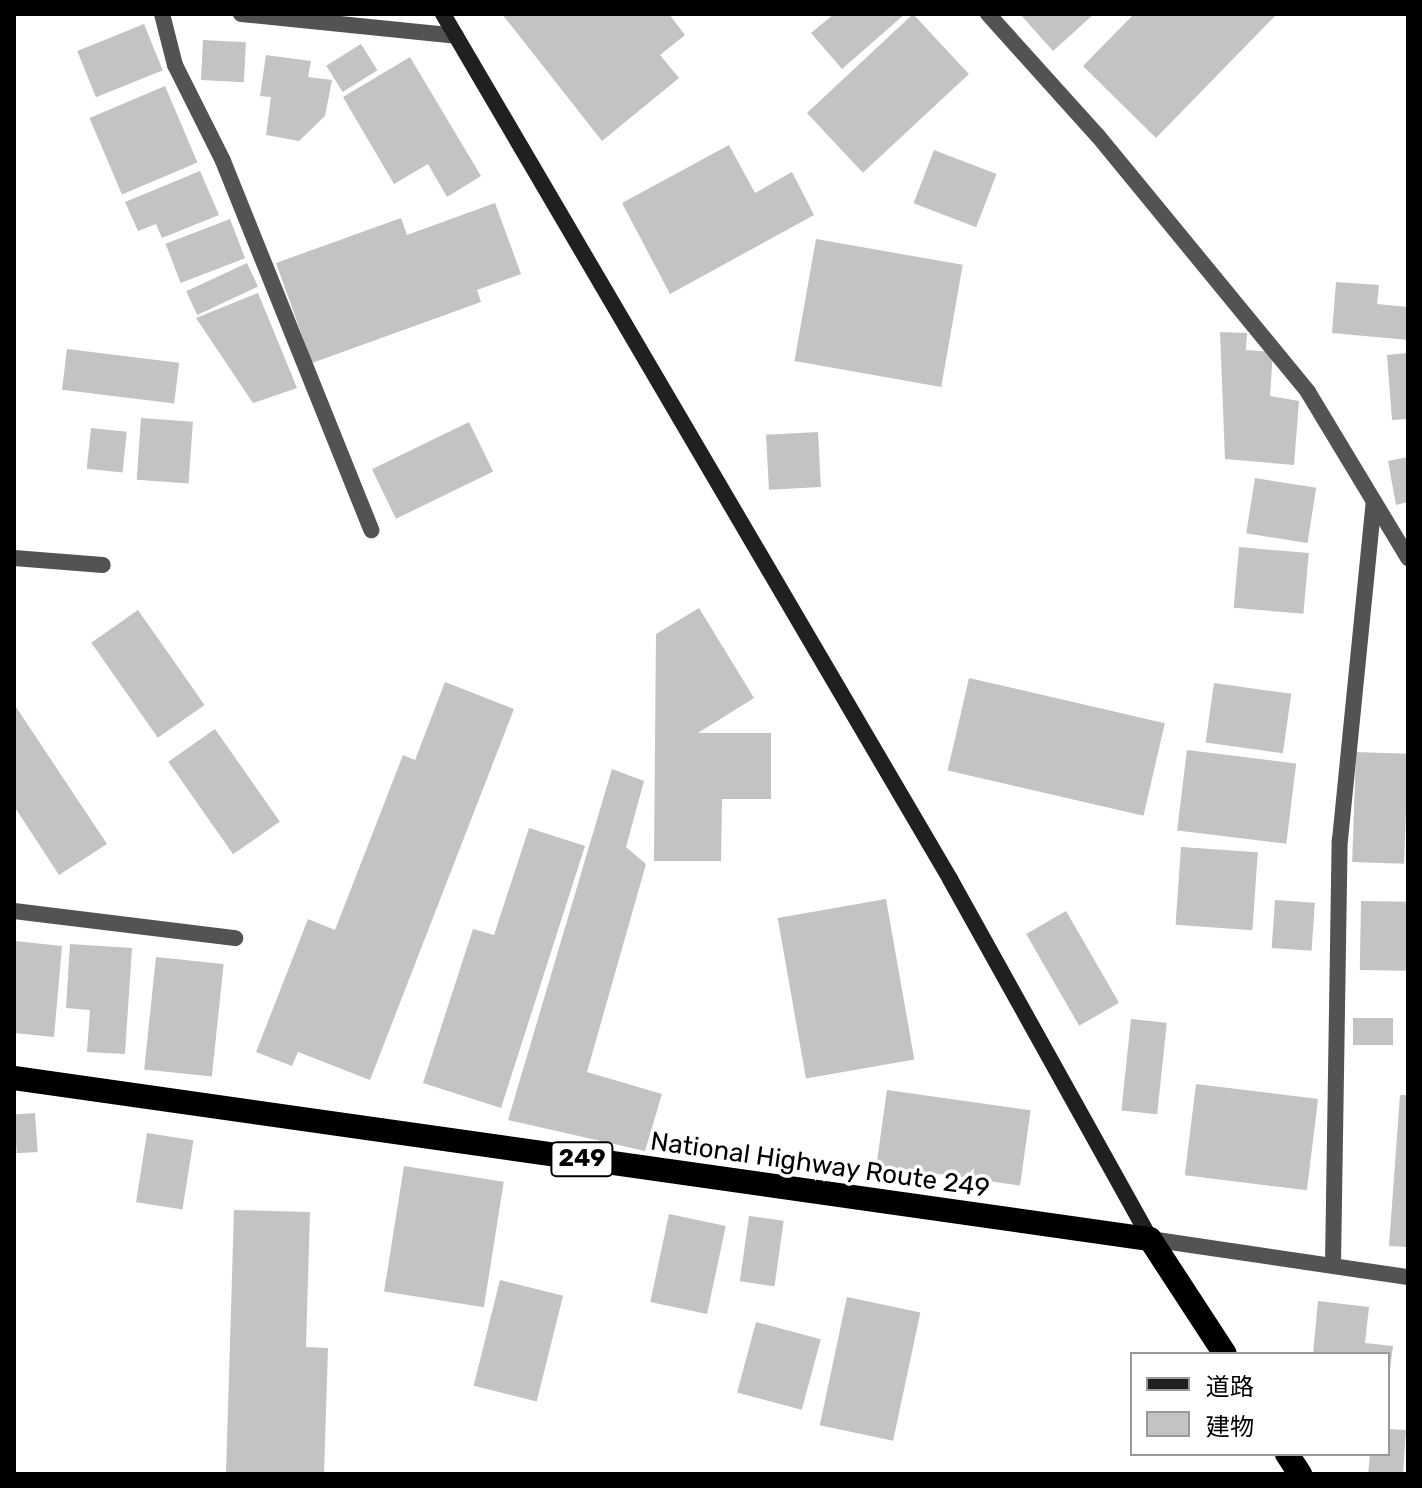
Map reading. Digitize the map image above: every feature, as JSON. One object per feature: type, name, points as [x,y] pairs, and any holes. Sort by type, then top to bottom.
[{"type":"highway","name":"National Highway Route 249","points":[[14,1078],[1150,1239]]},
{"type":"highway","points":[[1150,1239],[1224,1352]]},
{"type":"highway","points":[[1288,1456],[1300,1474]]},
{"type":"street","points":[[162,14],[175,65],[229,175],[371,530]]},
{"type":"street","points":[[241,14],[456,36]]},
{"type":"street","points":[[443,14],[950,879],[1150,1239],[1408,1277]]},
{"type":"street","points":[[988,14],[1098,136],[1308,392],[1408,558]]},
{"type":"street","points":[[1333,1264],[1340,840],[1374,502]]},
{"type":"street","points":[[14,558],[103,565]]},
{"type":"street","points":[[14,911],[235,938]]},
{"type":"building","points":[[502,14],[669,14],[685,35],[660,55],[679,78],[602,141]]},
{"type":"building","points":[[834,14],[905,14],[842,69],[811,33]]},
{"type":"building","points":[[913,14],[969,74],[863,173],[807,113]]},
{"type":"building","points":[[1020,14],[1094,14],[1053,51]]},
{"type":"building","points":[[1134,14],[1277,14],[1156,138],[1083,66]]},
{"type":"building","points":[[144,24],[163,70],[96,97],[77,51]]},
{"type":"building","points":[[203,40],[246,42],[244,82],[201,80]]},
{"type":"building","points":[[361,44],[377,70],[343,92],[326,66]]},
{"type":"building","points":[[266,55],[311,61],[308,77],[332,80],[325,116],[299,141],[266,135],[271,97],[260,96]]},
{"type":"building","points":[[410,57],[481,176],[447,197],[428,164],[394,184],[343,97]]},
{"type":"building","points":[[165,86],[197,162],[122,194],[90,118]]},
{"type":"building","points":[[729,145],[755,193],[792,172],[814,215],[670,294],[622,203]]},
{"type":"building","points":[[934,150],[997,174],[976,227],[914,203]]},
{"type":"building","points":[[200,171],[219,215],[162,238],[156,224],[138,231],[125,202]]},
{"type":"building","points":[[495,203],[521,274],[477,290],[481,302],[312,363],[276,263],[401,218],[407,235]]},
{"type":"building","points":[[230,219],[245,258],[181,283],[166,244]]},
{"type":"building","points":[[816,239],[963,265],[941,387],[794,361]]},
{"type":"building","points":[[247,263],[258,287],[197,315],[186,291]]},
{"type":"building","points":[[1336,282],[1379,285],[1377,304],[1408,307],[1408,340],[1332,333]]},
{"type":"building","points":[[258,293],[297,388],[253,403],[196,318]]},
{"type":"building","points":[[1220,332],[1247,333],[1246,350],[1273,352],[1270,396],[1299,401],[1294,465],[1225,459]]},
{"type":"building","points":[[67,349],[179,363],[174,403],[62,390]]},
{"type":"building","points":[[1408,353],[1408,419],[1392,420],[1387,355]]},
{"type":"building","points":[[141,418],[193,422],[189,483],[137,480]]},
{"type":"building","points":[[469,422],[493,471],[396,519],[372,469]]},
{"type":"building","points":[[91,428],[127,432],[123,473],[87,469]]},
{"type":"building","points":[[818,432],[821,487],[769,490],[766,435]]},
{"type":"building","points":[[1408,457],[1408,502],[1396,505],[1388,461]]},
{"type":"building","points":[[1255,478],[1316,488],[1307,543],[1246,533]]},
{"type":"building","points":[[1239,547],[1309,553],[1303,614],[1234,608]]},
{"type":"building","points":[[699,608],[754,698],[698,733],[771,733],[771,799],[722,799],[721,861],[654,861],[656,634]]},
{"type":"building","points":[[138,610],[205,705],[158,738],[91,643]]},
{"type":"building","points":[[969,678],[1165,723],[1143,816],[948,771]]},
{"type":"building","points":[[445,682],[514,709],[370,1080],[298,1052],[292,1066],[256,1052],[308,919],[335,930],[403,755],[415,760]]},
{"type":"building","points":[[1214,683],[1291,694],[1283,753],[1206,742]]},
{"type":"building","points":[[14,704],[107,844],[59,875],[14,806]]},
{"type":"building","points":[[215,729],[280,822],[233,854],[168,762]]},
{"type":"building","points":[[1187,750],[1296,763],[1286,844],[1177,830]]},
{"type":"building","points":[[1356,752],[1408,754],[1404,864],[1352,862]]},
{"type":"building","points":[[612,769],[644,781],[626,847],[646,864],[587,1072],[662,1094],[645,1151],[508,1120]]},
{"type":"building","points":[[529,828],[585,846],[501,1108],[423,1083],[473,929],[494,935]]},
{"type":"building","points":[[1181,847],[1258,852],[1252,930],[1176,925]]},
{"type":"building","points":[[886,899],[914,1060],[806,1079],[778,918]]},
{"type":"building","points":[[1275,900],[1315,903],[1312,951],[1272,948]]},
{"type":"building","points":[[1361,901],[1408,902],[1407,971],[1360,970]]},
{"type":"building","points":[[1066,911],[1119,1003],[1079,1026],[1026,934]]},
{"type":"building","points":[[15,941],[62,946],[54,1037],[14,1033]]},
{"type":"building","points":[[70,944],[132,948],[125,1054],[87,1052],[90,1010],[66,1008]]},
{"type":"building","points":[[156,957],[224,964],[212,1076],[144,1069]]},
{"type":"building","points":[[1353,1018],[1393,1018],[1393,1045],[1353,1045]]},
{"type":"building","points":[[1131,1019],[1167,1023],[1157,1114],[1121,1110]]},
{"type":"building","points":[[1196,1084],[1318,1099],[1307,1190],[1185,1175]]},
{"type":"building","points":[[887,1090],[1031,1110],[1020,1185],[876,1165]]},
{"type":"building","points":[[1400,1095],[1408,1095],[1408,1247],[1389,1246]]},
{"type":"building","points":[[35,1113],[38,1152],[17,1153],[14,1114]]},
{"type":"building","points":[[147,1133],[193,1140],[182,1209],[136,1202]]},
{"type":"building","points":[[404,1166],[504,1182],[484,1307],[384,1291]]},
{"type":"building","points":[[234,1210],[310,1212],[306,1347],[328,1348],[324,1474],[226,1474]]},
{"type":"building","points":[[669,1214],[726,1226],[707,1314],[650,1302]]},
{"type":"building","points":[[749,1216],[784,1221],[774,1286],[740,1281]]},
{"type":"building","points":[[500,1280],[563,1296],[537,1401],[474,1386]]},
{"type":"building","points":[[847,1297],[920,1313],[893,1441],[820,1425]]},
{"type":"building","points":[[1318,1301],[1369,1307],[1365,1343],[1393,1346],[1390,1369],[1390,1352],[1313,1352]]},
{"type":"building","points":[[756,1322],[821,1339],[802,1410],[737,1393]]},
{"type":"building","points":[[1390,1429],[1406,1430],[1403,1474],[1368,1474],[1370,1456],[1390,1456]]}]
